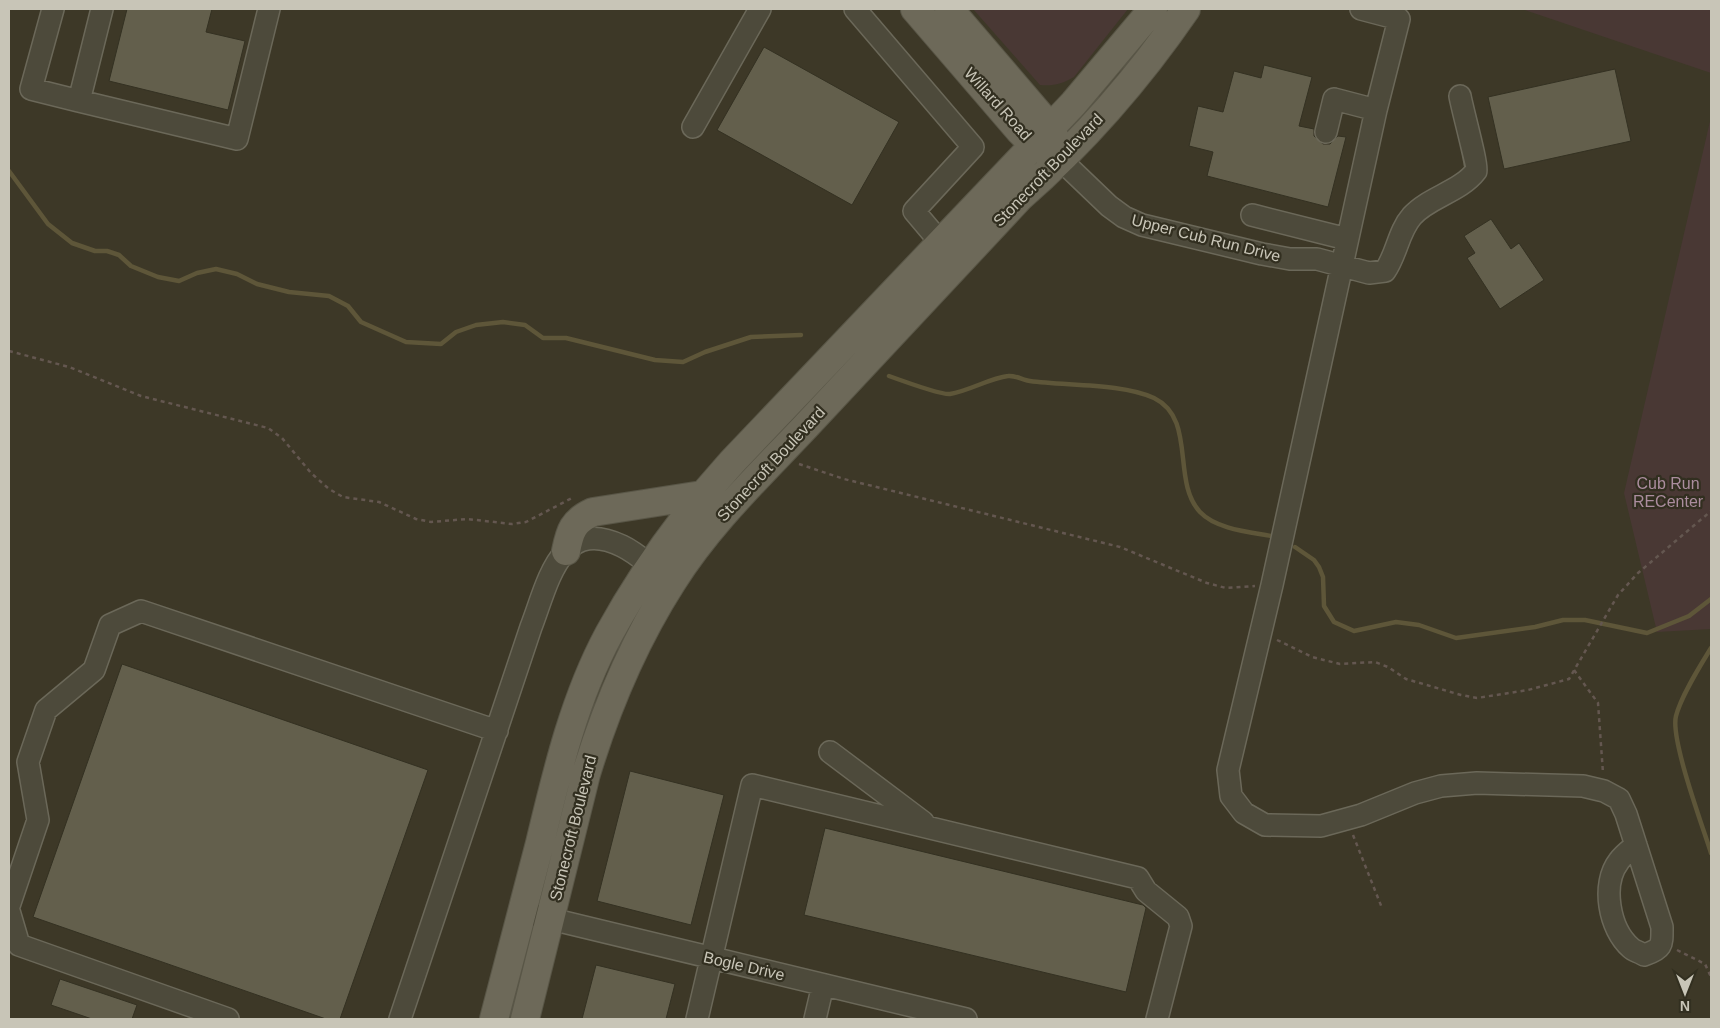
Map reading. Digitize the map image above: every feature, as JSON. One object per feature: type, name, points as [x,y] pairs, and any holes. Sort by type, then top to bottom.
[{"type":"main road","name":"Willard Road","points":[[915,9],[1042,135]]},
{"type":"main road","name":"Willard Road","points":[[949,9],[1062,161]]},
{"type":"main road","name":"Stonecroft Boulevard","points":[[494,1019],[555,781],[583,694],[608,635],[650,566],[702,495],[1074,103],[1153,9]]},
{"type":"main road","name":"Stonecroft Boulevard","points":[[525,1019],[586,774],[612,695],[633,650],[672,581],[720,518],[1019,198],[1062,161],[1132,82],[1186,9]]},
{"type":"main road","points":[[566,551],[571,528],[579,518],[593,512],[702,495]]},
{"type":"street","points":[[53,9],[31,89],[237,139],[269,9]]},
{"type":"street","points":[[79,101],[102,9]]},
{"type":"street","points":[[693,127],[760,9]]},
{"type":"street","points":[[855,9],[973,147],[914,211],[941,242]]},
{"type":"street","points":[[1361,9],[1399,19],[1376,110],[1272,585],[1259,631],[1228,770],[1231,796],[1244,813],[1265,825],[1321,826],[1361,815],[1414,793],[1441,786],[1477,783],[1573,786],[1604,791],[1619,799],[1626,814],[1636,845],[1662,927],[1662,943],[1656,951],[1644,954],[1631,948],[1616,926],[1610,909],[1610,886],[1618,862],[1636,845]]},
{"type":"street","name":"Upper Cub Run Drive","points":[[1062,161],[1109,206],[1133,222],[1262,254],[1290,259],[1317,258],[1369,272],[1385,271],[1392,262],[1403,230],[1412,216],[1476,171],[1477,167],[1469,143],[1460,96]]},
{"type":"street","points":[[1326,132],[1334,99],[1376,110]]},
{"type":"street","points":[[1252,215],[1347,239]]},
{"type":"street","points":[[400,1019],[496,731],[556,563],[577,542],[594,538],[624,547],[672,581]]},
{"type":"street","points":[[9,906],[38,820],[28,762],[46,710],[94,670],[110,625],[141,612],[496,731]]},
{"type":"street","points":[[830,752],[931,828]]},
{"type":"street","points":[[697,1019],[752,785],[1138,878],[1146,891],[1178,917],[1181,926],[1157,1019]]},
{"type":"street","points":[[9,911],[14,947],[228,1019]]},
{"type":"street","name":"Bogle Drive","points":[[522,912],[966,1019]]},
{"type":"street","points":[[815,1019],[822,985]]},
{"type":"path","points":[[9,351],[69,367],[140,396],[268,428],[282,438],[311,474],[329,490],[343,497],[379,502],[416,519],[431,522],[468,520],[512,524],[526,522],[574,497]]},
{"type":"path","points":[[798,464],[844,479],[1120,546],[1175,571],[1226,588],[1272,585]]},
{"type":"path","points":[[1259,631],[1312,657],[1340,664],[1374,662],[1388,667],[1406,679],[1461,695],[1477,698],[1528,690],[1569,679],[1618,595],[1638,573],[1711,511]]},
{"type":"path","points":[[1574,670],[1598,704],[1604,791]]},
{"type":"path","points":[[1352,833],[1382,908]]},
{"type":"path","points":[[1662,943],[1705,964],[1711,977]]},
{"type":"green space","points":[[973,9],[1128,9],[1074,77],[1058,84],[1040,85]]},
{"type":"green space","points":[[1522,9],[1711,9],[1711,73]]},
{"type":"green space","name":"Cub Run RECenter","points":[[1711,117],[1711,629],[1657,632],[1624,493]]},
{"type":"building","points":[[127,9],[212,9],[206,32],[245,41],[228,110],[109,81]]},
{"type":"building","points":[[764,47],[899,122],[852,205],[717,130]]},
{"type":"building","points":[[1264,65],[1312,77],[1299,126],[1314,129],[1314,136],[1323,144],[1330,144],[1338,136],[1346,137],[1328,207],[1207,176],[1213,152],[1189,146],[1198,106],[1223,112],[1234,71],[1261,78]]},
{"type":"building","points":[[1615,69],[1631,141],[1504,169],[1488,97]]},
{"type":"building","points":[[1491,219],[1511,249],[1519,243],[1544,280],[1500,309],[1467,258],[1475,253],[1464,236]]},
{"type":"building","points":[[122,664],[428,770],[340,1019],[326,1019],[33,917]]},
{"type":"building","points":[[630,771],[724,795],[691,925],[597,901]]},
{"type":"building","points":[[825,828],[1143,905],[1146,908],[1126,992],[804,915]]},
{"type":"building","points":[[596,965],[675,984],[666,1019],[582,1019]]},
{"type":"building","points":[[60,979],[137,1005],[132,1019],[92,1019],[51,1005]]},
{"type":"waterway","points":[[9,171],[48,224],[72,243],[95,251],[107,251],[119,255],[131,266],[158,277],[179,281],[197,273],[216,269],[237,274],[257,284],[289,292],[329,296],[348,306],[361,322],[406,342],[441,344],[456,332],[476,325],[503,322],[525,325],[543,338],[566,338],[655,360],[683,362],[705,352],[751,337],[801,335]]},
{"type":"waterway","points":[[889,376],[945,394],[957,392],[1001,377],[1011,376],[1044,383],[1110,387],[1141,393],[1154,398],[1167,408],[1175,420],[1180,435],[1191,499],[1200,512],[1207,518],[1224,526],[1271,536]]},
{"type":"waterway","points":[[1295,547],[1314,560],[1319,567],[1323,577],[1324,606],[1334,622],[1354,631],[1396,622],[1419,625],[1456,638],[1535,627],[1563,620],[1585,620],[1647,633],[1689,616],[1711,599]]},
{"type":"waterway","points":[[1711,648],[1682,699],[1678,708],[1675,727],[1682,763],[1711,853]]}]
